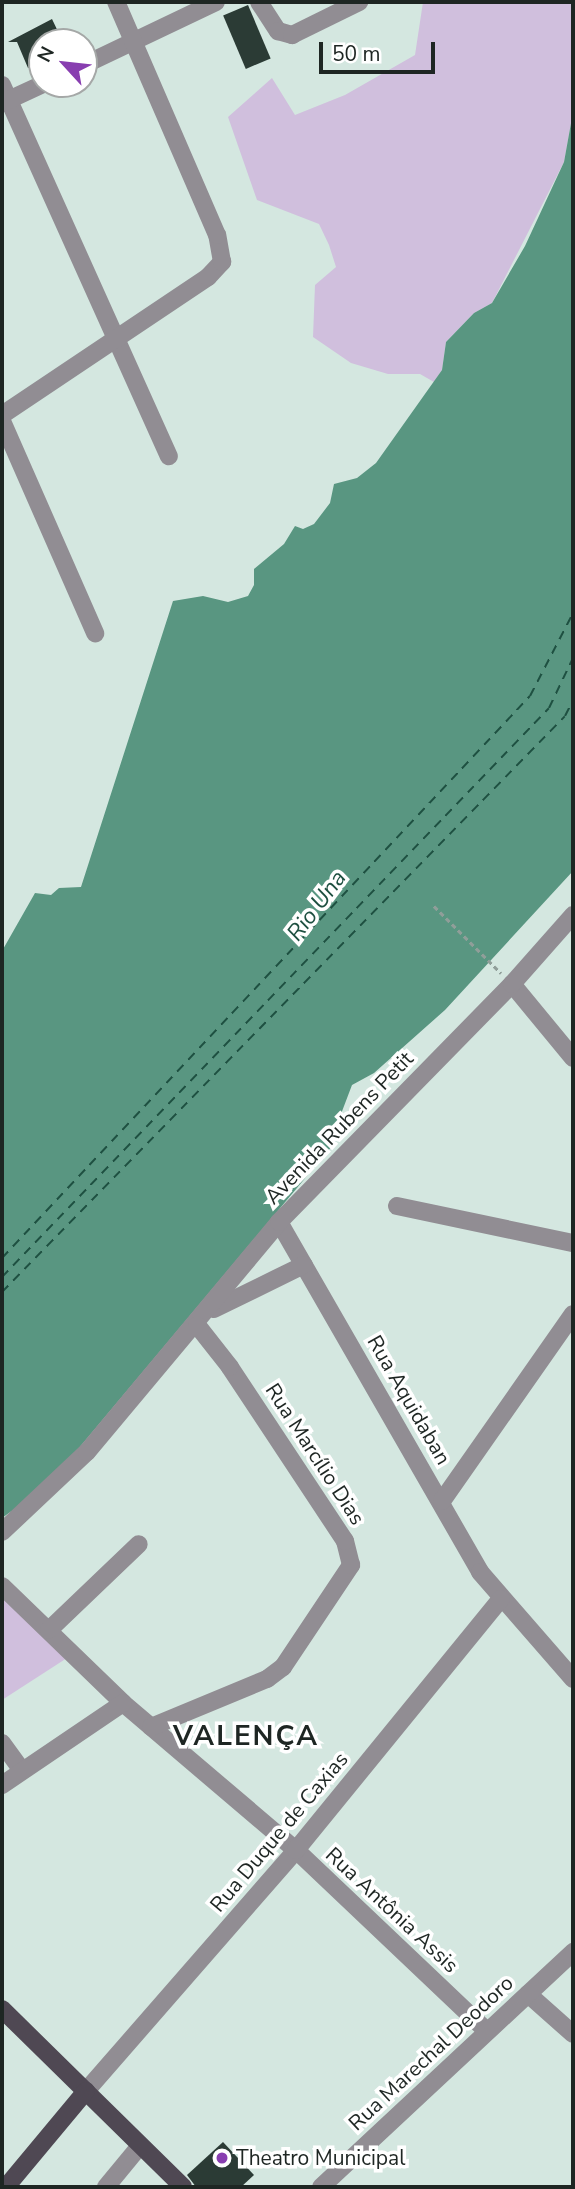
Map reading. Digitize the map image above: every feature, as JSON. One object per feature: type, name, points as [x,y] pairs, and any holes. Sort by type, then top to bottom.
[{"type":"main road","points":[[2,2009],[139,2147],[183,2187]]},
{"type":"main road","points":[[6,2187],[86,2091]]},
{"type":"street","points":[[2,415],[208,277],[222,262],[217,235],[116,2]]},
{"type":"street","points":[[98,59],[216,2]]},
{"type":"street","points":[[259,2],[278,31],[292,35],[359,2]]},
{"type":"street","points":[[28,89],[4,96],[169,456]]},
{"type":"street","points":[[2,421],[95,633]]},
{"type":"street","name":"Avenida Rubens Petit","points":[[2,1532],[87,1452],[202,1319],[279,1222],[512,984],[573,915]]},
{"type":"street","points":[[512,984],[573,1058]]},
{"type":"street","points":[[397,1206],[573,1243]]},
{"type":"street","name":"Rua Aquidaban","points":[[279,1222],[442,1501],[480,1572],[573,1679]]},
{"type":"street","name":"Avenida Rubens Petit","points":[[202,1319],[304,1265]]},
{"type":"street","points":[[442,1501],[573,1314]]},
{"type":"street","name":"Rua Marcílio Dias","points":[[151,1727],[247,1688],[283,1667],[352,1558],[202,1319]]},
{"type":"street","points":[[49,1630],[139,1544]]},
{"type":"street","name":"Rua Antônia Assis","points":[[2,1586],[123,1703],[296,1850],[487,2031]]},
{"type":"street","name":"Rua Duque de Caxias","points":[[86,2091],[296,1850],[501,1599]]},
{"type":"street","points":[[2,1786],[123,1703]]},
{"type":"street","points":[[2,1743],[22,1771]]},
{"type":"street","name":"Rua Marechal Deodoro","points":[[321,2187],[573,1952]]},
{"type":"street","points":[[528,1994],[573,2034]]},
{"type":"street","points":[[106,2187],[139,2147]]},
{"type":"path","points":[[434,906],[512,984]]},
{"type":"shaded area","points":[[423,2],[573,2],[573,112],[564,162],[492,303],[474,313],[446,342],[442,370],[434,382],[420,374],[388,374],[351,363],[313,337],[315,285],[336,267],[329,245],[319,224],[257,200],[228,117],[272,78],[295,115],[345,95],[415,55]]},
{"type":"shaded area","points":[[2,1598],[67,1658],[2,1700]]},
{"type":"water","name":"Rio Una","points":[[573,112],[573,871],[445,1010],[374,1073],[352,1085],[341,1114],[338,1139],[48,1485],[2,1518],[2,951],[35,893],[51,895],[59,888],[81,887],[173,601],[203,596],[228,602],[248,596],[254,585],[254,569],[284,544],[295,526],[303,529],[314,524],[330,503],[334,484],[357,478],[376,463],[442,370],[446,342],[474,313],[492,303],[525,246],[564,162]]},
{"type":"building","points":[[248,5],[271,58],[246,69],[223,16]]},
{"type":"building","points":[[52,19],[56,28],[35,28]]},
{"type":"building","points":[[28,32],[28,68],[17,42],[8,42]]},
{"type":"building","name":"Theatro Municipal","points":[[223,2142],[254,2175],[241,2187],[196,2187],[187,2175]]},
{"type":"ferry route","points":[[2,1258],[530,696],[573,613]]},
{"type":"ferry route","points":[[2,1277],[549,708],[573,658]]},
{"type":"ferry route","points":[[2,1292],[565,716],[573,700]]},
{"type":"place","name":"Theatro Municipal","points":[[222,2158]]},
{"type":"district","name":"VALENÇA","points":[[246,1736]]}]
